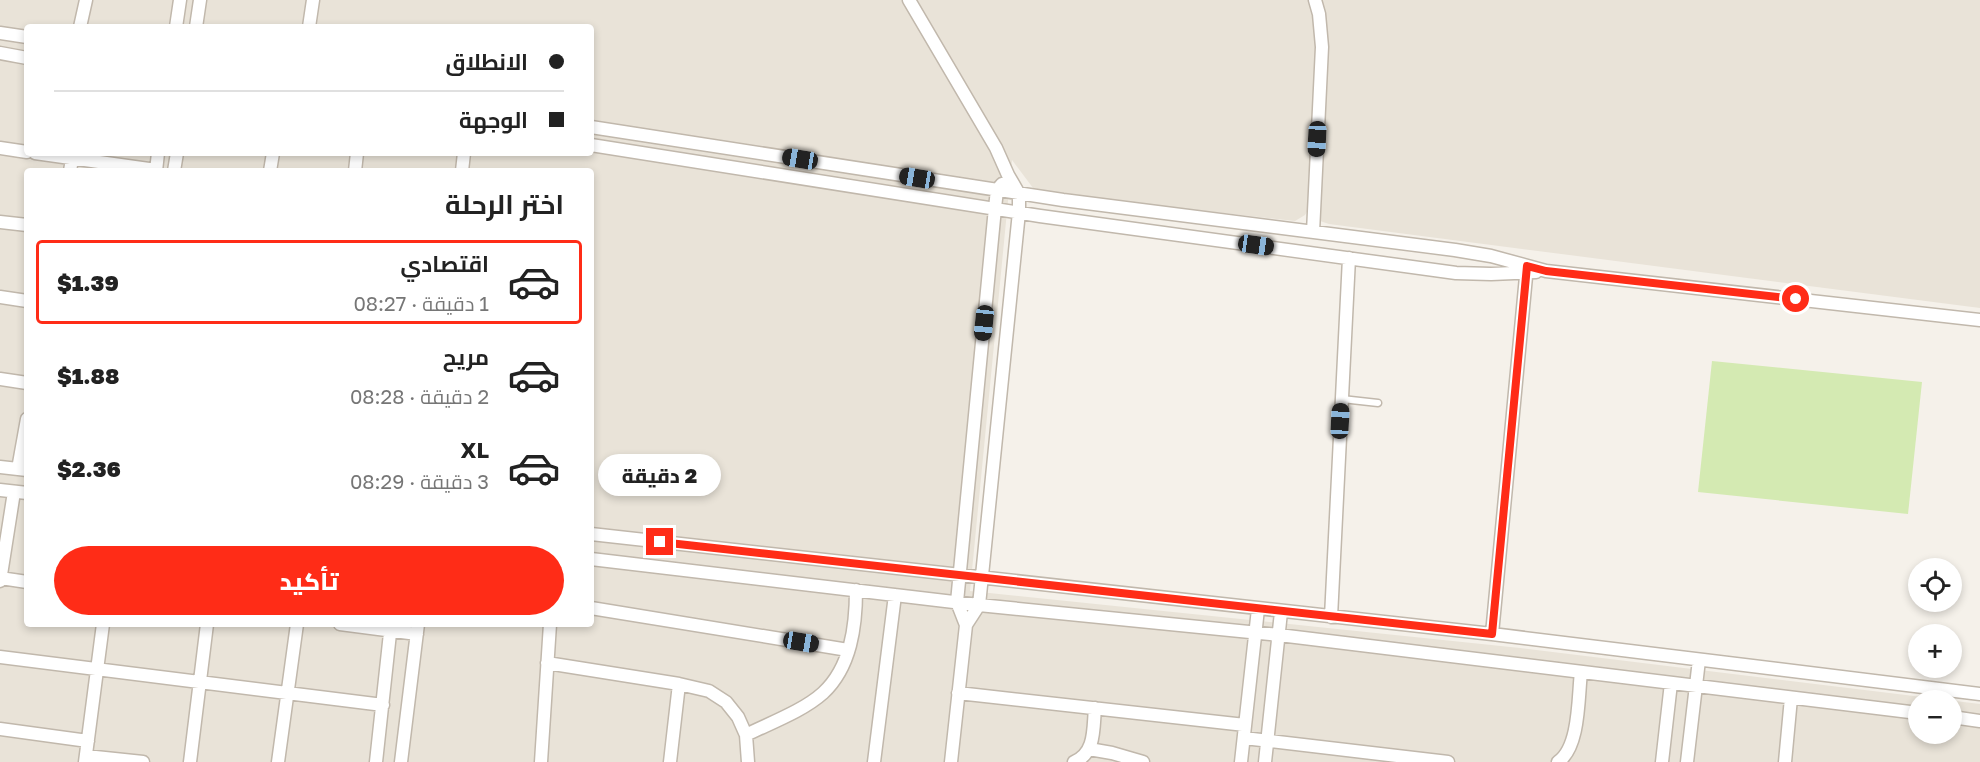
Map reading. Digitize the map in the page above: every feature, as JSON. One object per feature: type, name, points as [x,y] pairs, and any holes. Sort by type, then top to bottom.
[{"type":"street","points":[[81,24],[86,0]]},
{"type":"street","points":[[176,24],[180,0]]},
{"type":"street","points":[[196,24],[200,0]]},
{"type":"street","points":[[309,24],[313,0]]},
{"type":"street","points":[[909,0],[987,132],[1019,194],[979,605],[966,625],[951,762]]},
{"type":"street","points":[[1313,232],[1322,47],[1319,14],[1315,0]]},
{"type":"street","points":[[0,33],[24,37]]},
{"type":"street","points":[[0,53],[24,57]]},
{"type":"street","points":[[594,127],[1019,194],[1455,250],[1491,256],[1526,269]]},
{"type":"street","points":[[594,145],[1019,212],[1456,273],[1491,274],[1526,269],[1980,320]]},
{"type":"street","points":[[0,148],[24,152]]},
{"type":"street","points":[[73,156],[144,168]]},
{"type":"street","points":[[966,625],[957,602],[997,190],[1008,175]]},
{"type":"street","points":[[0,222],[24,225]]},
{"type":"street","points":[[1331,617],[1349,258]]},
{"type":"street","points":[[1492,634],[1526,269]]},
{"type":"street","points":[[0,297],[24,301]]},
{"type":"street","points":[[0,379],[24,382]]},
{"type":"street","points":[[0,467],[23,470]]},
{"type":"street","points":[[0,490],[24,493]]},
{"type":"street","points":[[14,492],[0,580],[24,582]]},
{"type":"street","points":[[594,534],[1492,634],[1980,694]]},
{"type":"street","points":[[594,559],[979,605],[1279,635],[1908,712]]},
{"type":"street","points":[[746,735],[823,693],[841,669],[848,650],[856,621],[856,590]]},
{"type":"street","points":[[874,762],[895,595]]},
{"type":"street","points":[[594,608],[848,650]]},
{"type":"street","points":[[1241,762],[1258,609]]},
{"type":"street","points":[[1265,762],[1281,612]]},
{"type":"street","points":[[103,627],[86,759],[142,762]]},
{"type":"street","points":[[190,762],[207,627]]},
{"type":"street","points":[[278,762],[297,627]]},
{"type":"street","points":[[376,762],[391,627],[417,629],[401,762]]},
{"type":"street","points":[[541,762],[550,627]]},
{"type":"street","points":[[0,657],[382,705]]},
{"type":"street","points":[[1687,762],[1699,660]]},
{"type":"street","points":[[547,663],[709,691],[726,702],[738,717],[746,735],[748,762]]},
{"type":"street","points":[[1558,762],[1571,747],[1581,672]]},
{"type":"street","points":[[1662,762],[1671,683]]},
{"type":"street","points":[[670,762],[679,684]]},
{"type":"street","points":[[958,693],[1245,725]]},
{"type":"street","points":[[1785,762],[1791,698]]},
{"type":"street","points":[[1074,762],[1085,755],[1089,749],[1095,708]]},
{"type":"street","points":[[1962,718],[1980,721]]},
{"type":"street","points":[[0,729],[88,741]]},
{"type":"street","points":[[1244,738],[1376,758],[1448,762]]},
{"type":"street","points":[[1089,749],[1143,762]]},
{"type":"lane","points":[[1341,399],[1378,403]]},
{"type":"shaded area","points":[[0,0],[1980,0],[1980,308],[1329,224],[1317,220],[1308,210],[1305,215],[1295,221],[1048,193],[1033,188],[1012,160],[970,591],[1520,648],[1908,695],[1908,744],[1962,744],[1962,702],[1980,704],[1980,762],[0,762]]},
{"type":"green space","points":[[1712,361],[1922,382],[1908,514],[1698,492]]},
{"type":"route","points":[[660,542],[1492,634],[1527,266],[1546,271],[1796,299]]}]
